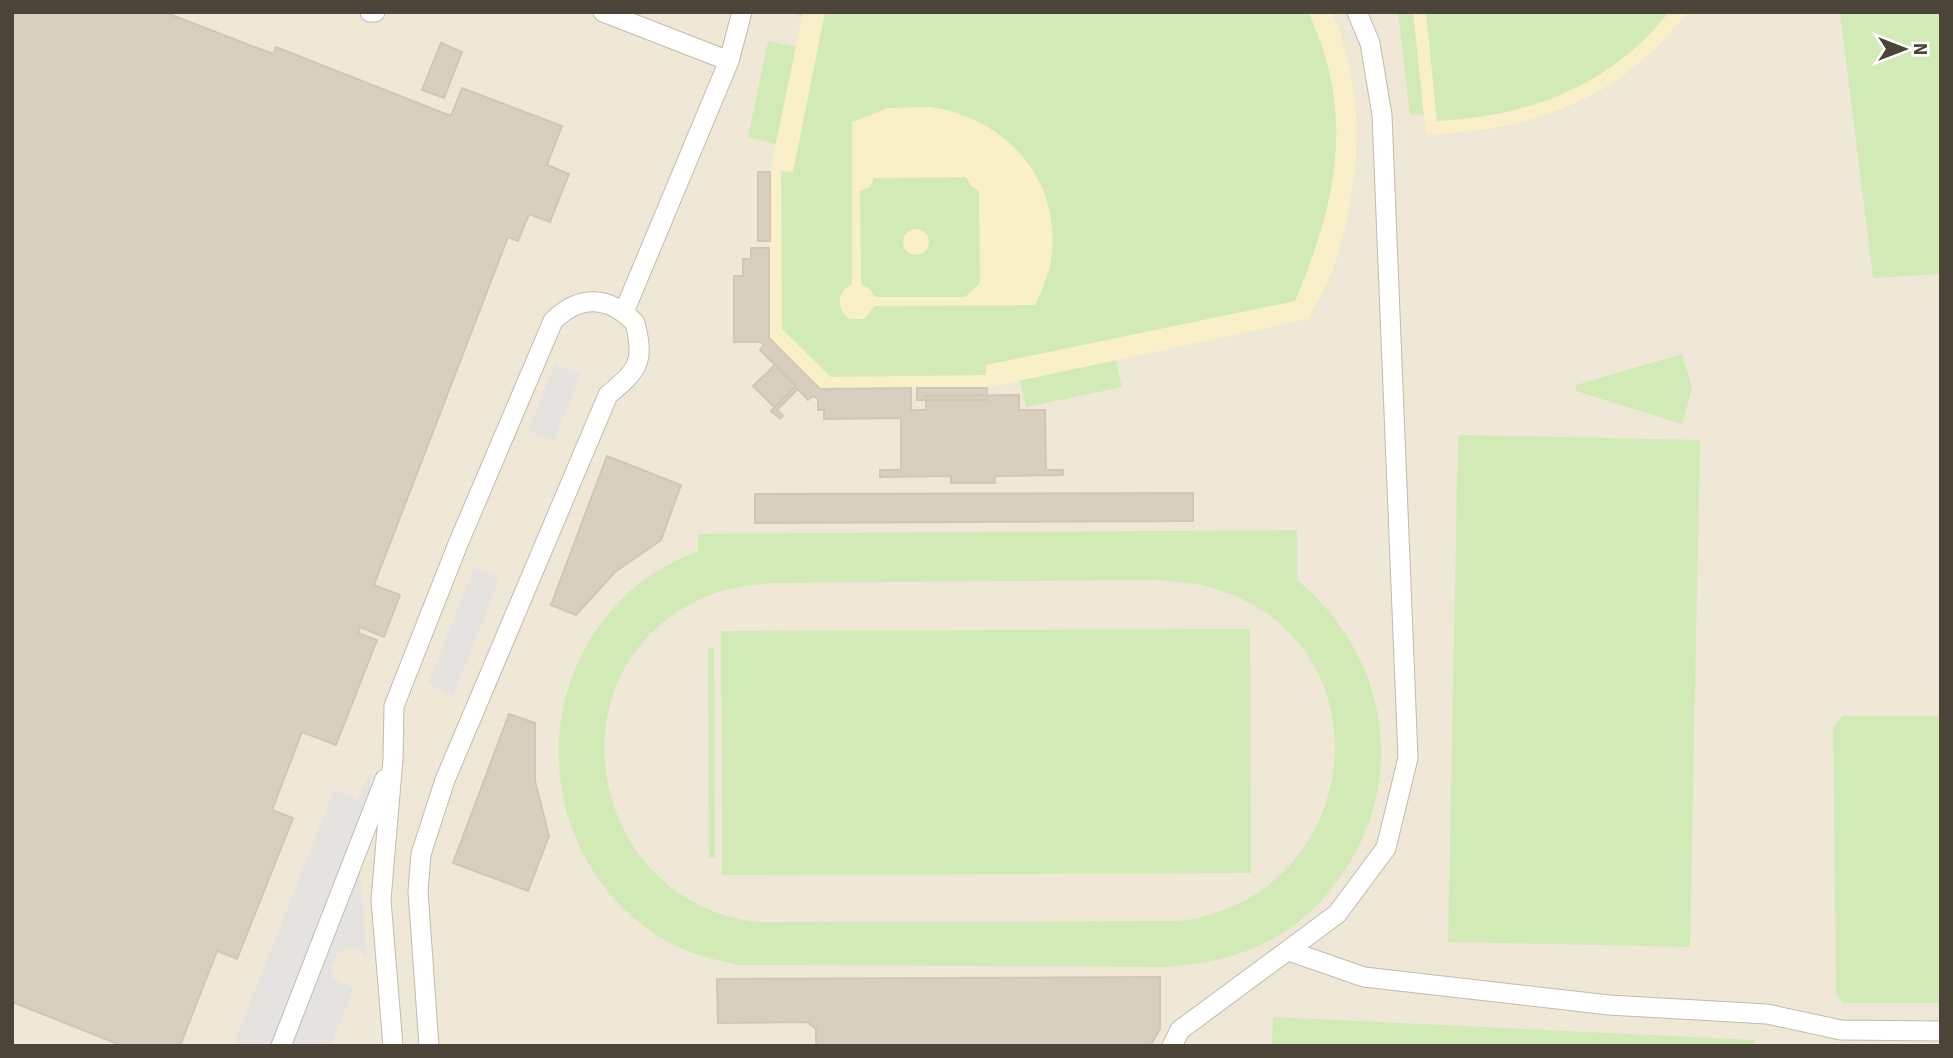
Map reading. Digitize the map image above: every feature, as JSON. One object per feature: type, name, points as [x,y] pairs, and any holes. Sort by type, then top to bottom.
[{"type":"lane","points":[[603,12],[729,61]]},
{"type":"lane","points":[[624,312],[729,61],[742,12]]},
{"type":"lane","points":[[1172,1046],[1180,1030],[1337,914],[1387,848],[1408,758],[1390,368],[1382,115],[1370,43],[1357,12]]},
{"type":"lane","points":[[393,1046],[382,900],[393,759],[394,706],[458,544],[553,321],[572,305],[593,300],[611,304],[635,323],[641,356],[631,376],[608,395],[445,780],[421,853],[418,891],[429,1046]]},
{"type":"lane","points":[[281,1046],[393,759]]},
{"type":"lane","points":[[1289,951],[1364,977],[1609,1005],[1767,1014],[1841,1030],[1941,1031]]},
{"type":"shaded area","points":[[12,12],[1941,12],[1941,1046],[12,1046]]},
{"type":"shaded area","points":[[555,364],[581,374],[554,441],[528,431]]},
{"type":"shaded area","points":[[474,568],[500,578],[453,695],[428,684]]},
{"type":"shaded area","points":[[370,774],[370,808],[360,872],[367,960],[361,950],[348,947],[338,953],[330,969],[334,979],[354,988],[331,1046],[233,1046],[334,790],[357,799]]},
{"type":"green space","points":[[782,12],[1332,12],[1343,42],[1356,104],[1355,167],[1345,230],[1336,260],[1309,319],[1116,360],[1122,387],[1026,407],[1020,380],[986,388],[820,389],[769,338],[770,172],[776,144],[748,137],[768,41],[796,47],[802,16]]},
{"type":"green space","points":[[1398,12],[1688,12],[1662,43],[1634,68],[1604,89],[1572,105],[1503,126],[1426,135],[1424,114],[1410,115]]},
{"type":"green space","points":[[1840,12],[1941,12],[1941,274],[1873,278]]},
{"type":"green space","points":[[1682,354],[1692,388],[1682,424],[1576,391],[1576,385]]},
{"type":"green space","points":[[1458,435],[1700,440],[1690,947],[1448,942]]},
{"type":"green space","points":[[1297,530],[1297,580],[1326,608],[1349,640],[1366,675],[1377,711],[1381,749],[1378,787],[1368,825],[1350,862],[1335,884],[1298,922],[1250,950],[1197,963],[1169,967],[739,965],[676,946],[624,909],[591,868],[570,821],[560,771],[561,721],[574,671],[600,625],[637,585],[666,566],[698,551],[698,534]],"holes":[[[1158,580],[1216,589],[1273,618],[1312,661],[1331,713],[1334,768],[1319,821],[1288,868],[1241,903],[1179,921],[757,922],[699,905],[654,872],[623,828],[607,778],[606,725],[622,674],[654,630],[705,597],[739,587],[773,583]]]},
{"type":"green space","points":[[1250,629],[1251,873],[722,875],[721,631]]},
{"type":"green space","points":[[708,648],[714,648],[715,858],[709,858]]},
{"type":"green space","points":[[1843,716],[1941,716],[1941,1003],[1844,1003],[1836,994],[1833,727]]},
{"type":"green space","points":[[1273,1017],[1755,1040],[1755,1046],[1272,1046]]},
{"type":"sand","points":[[803,12],[825,12],[793,172],[781,171],[782,329],[831,377],[986,375],[986,365],[1295,301],[1322,229],[1335,158],[1336,122],[1332,86],[1323,49],[1308,12],[1332,12],[1343,42],[1356,104],[1355,167],[1345,230],[1336,260],[1309,319],[986,388],[820,389],[769,338],[770,172]]},
{"type":"sand","points":[[1413,12],[1426,12],[1437,121],[1504,112],[1565,93],[1621,60],[1646,38],[1669,12],[1688,12],[1662,43],[1634,68],[1604,89],[1572,105],[1503,126],[1426,135]]},
{"type":"sand","points":[[929,107],[957,113],[1004,138],[1023,157],[1038,179],[1048,203],[1052,231],[1050,266],[1035,305],[875,306],[864,319],[850,319],[845,315],[840,300],[843,291],[852,284],[852,122],[888,108]],"holes":[[[966,177],[971,186],[979,191],[980,283],[965,297],[875,297],[870,289],[861,284],[860,191],[870,187],[874,178]]]},
{"type":"sand","points":[[916,229],[925,233],[929,242],[925,251],[916,255],[907,251],[903,242],[907,233]]},
{"type":"building","points":[[12,12],[164,12],[273,54],[276,47],[451,116],[462,88],[562,126],[547,165],[569,174],[550,222],[529,214],[518,241],[508,237],[374,585],[400,595],[384,637],[360,627],[358,633],[377,640],[336,745],[302,732],[272,810],[293,818],[237,959],[217,951],[180,1046],[123,1046],[12,1002]]},
{"type":"building","points":[[441,43],[462,52],[444,98],[422,90]]},
{"type":"building","points":[[758,172],[770,172],[770,241],[758,241]]},
{"type":"building","points":[[751,248],[769,248],[769,338],[820,389],[911,388],[911,410],[926,410],[926,396],[1019,395],[1019,410],[1045,410],[1046,470],[1063,470],[1063,475],[995,476],[995,483],[951,483],[951,476],[880,477],[880,470],[901,470],[901,418],[824,419],[824,410],[818,410],[818,399],[813,396],[808,400],[798,389],[777,410],[783,416],[780,419],[771,411],[796,386],[760,350],[764,345],[761,342],[734,342],[734,276],[743,276],[743,259],[751,259]]},
{"type":"building","points":[[775,365],[796,386],[774,407],[753,386]]},
{"type":"building","points":[[917,388],[987,388],[987,400],[917,400]]},
{"type":"building","points":[[607,456],[681,485],[661,540],[615,572],[576,615],[551,605]]},
{"type":"building","points":[[1193,493],[1193,521],[755,523],[755,494]]},
{"type":"building","points":[[509,714],[535,723],[535,781],[549,836],[528,891],[453,863]]},
{"type":"building","points":[[1160,977],[1160,1029],[1150,1046],[816,1046],[816,1029],[807,1022],[718,1023],[717,979]]}]
